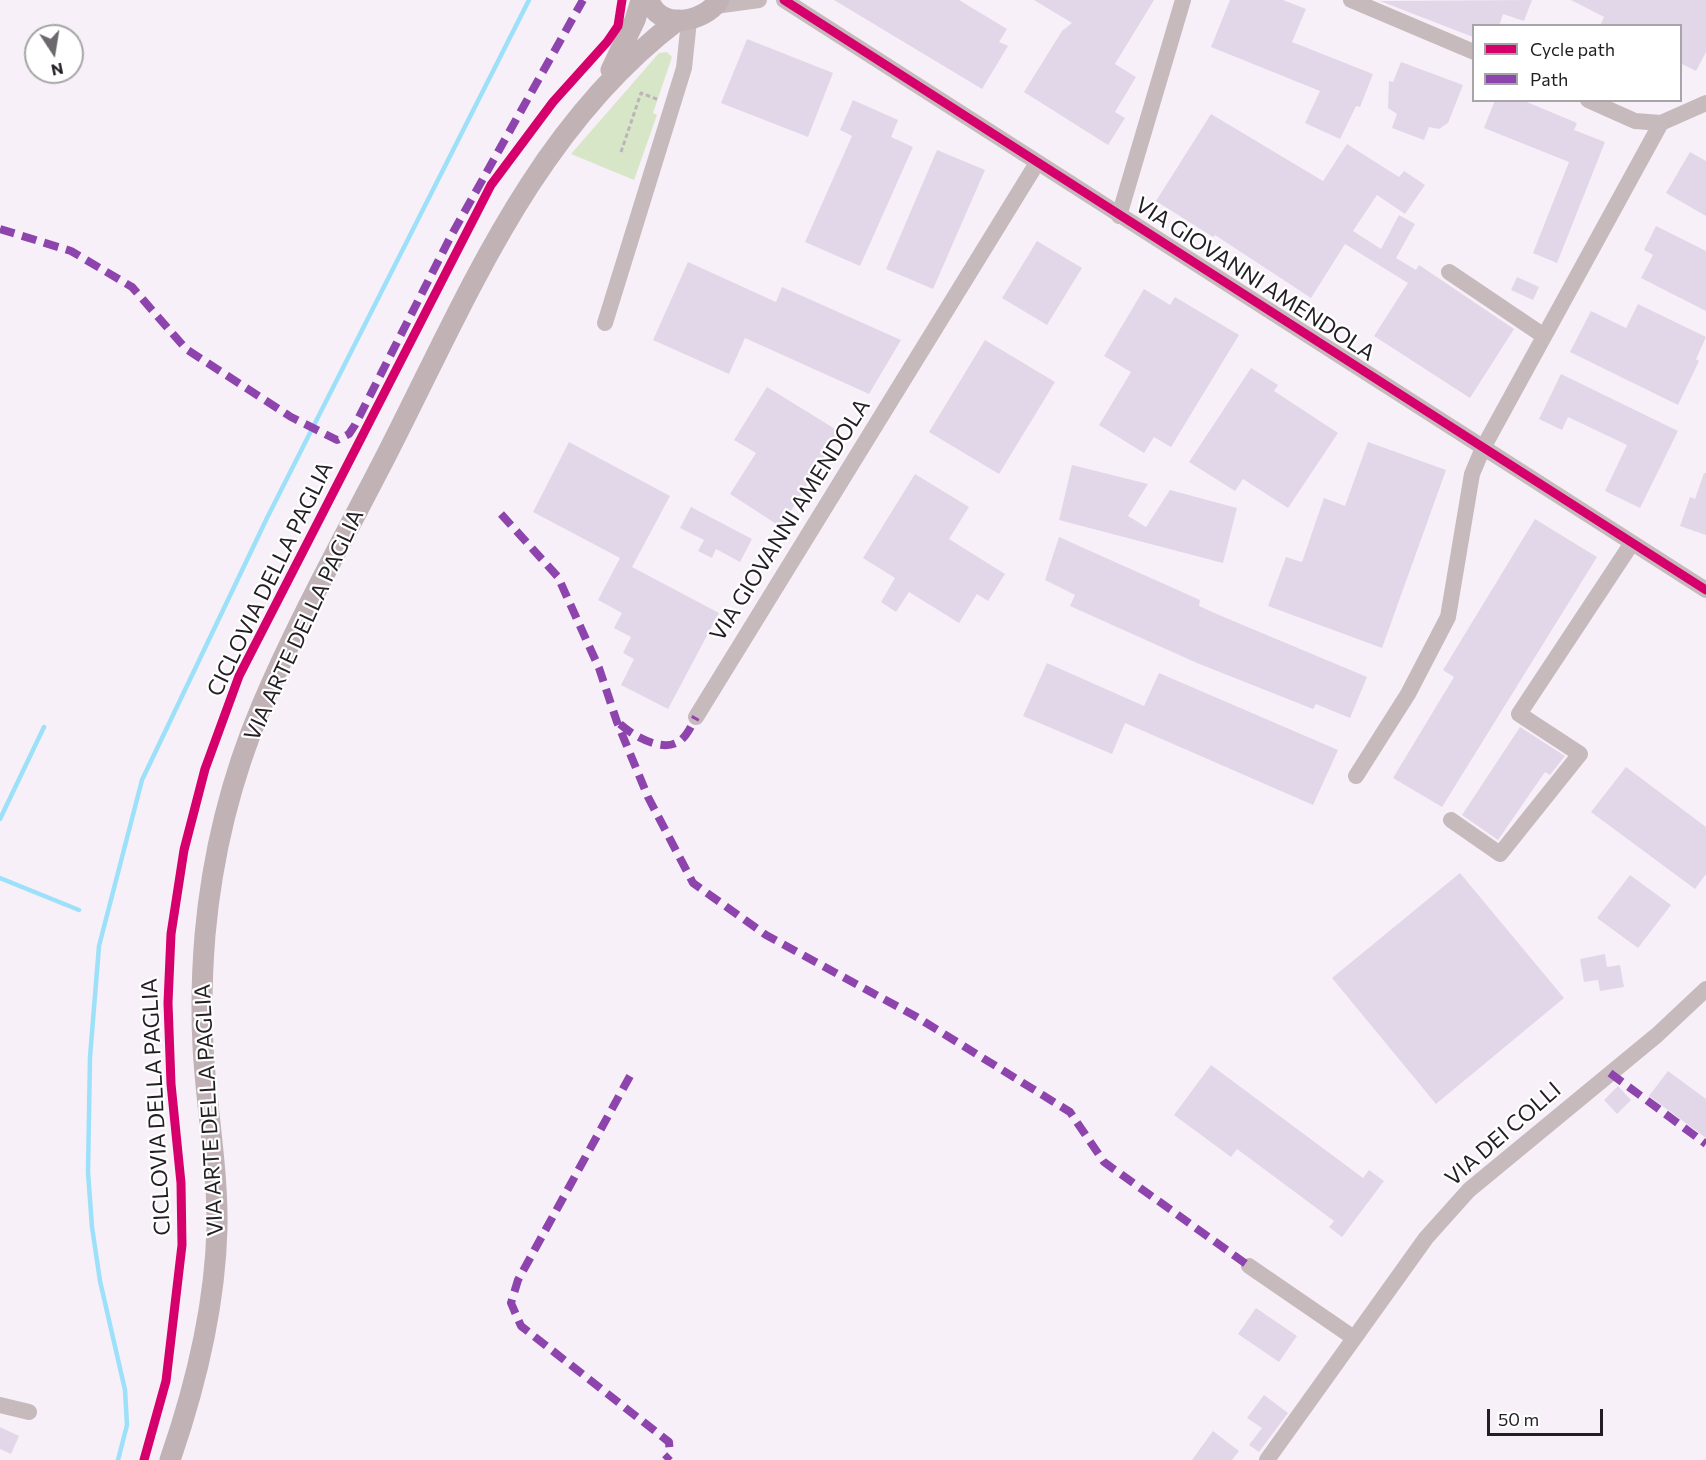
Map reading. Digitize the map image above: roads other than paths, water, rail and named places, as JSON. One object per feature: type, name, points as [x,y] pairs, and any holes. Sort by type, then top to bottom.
[{"type":"main road","name":"VIA ARTE DELLA PAGLIA","points":[[170,1460],[200,1362],[213,1282],[216,1188],[203,1047],[202,993],[208,910],[221,832],[234,785],[262,703],[490,250],[534,175],[597,94],[619,57],[641,0]]},
{"type":"main road","points":[[649,0],[651,6],[663,16],[684,21]]},
{"type":"main road","name":"VIA ARTE DELLA PAGLIA","points":[[597,94],[656,37],[717,3]]},
{"type":"street","points":[[717,3],[759,0]]},
{"type":"street","name":"VIA GIOVANNI AMENDOLA","points":[[764,0],[789,4],[1706,590]]},
{"type":"street","points":[[1119,216],[1183,0]]},
{"type":"street","points":[[1351,0],[1472,52]]},
{"type":"street","points":[[605,323],[684,68],[684,21]]},
{"type":"street","points":[[1592,102],[1635,121],[1661,123],[1706,103]]},
{"type":"street","points":[[1356,776],[1408,694],[1448,616],[1472,474],[1483,448],[1661,123]]},
{"type":"street","name":"VIA GIOVANNI AMENDOLA","points":[[696,717],[1037,163]]},
{"type":"street","points":[[1449,272],[1544,336]]},
{"type":"street","points":[[1451,820],[1500,854],[1580,753],[1519,714],[1632,543]]},
{"type":"street","name":"VIA DEI COLLI","points":[[1268,1460],[1426,1238],[1469,1190],[1657,1035],[1706,989]]},
{"type":"street","points":[[1249,1266],[1354,1338]]},
{"type":"street","points":[[0,1405],[29,1412]]},
{"type":"waterway","points":[[118,1460],[127,1425],[125,1390],[100,1281],[92,1227],[88,1172],[90,1057],[99,946],[142,780],[267,518],[529,0]]},
{"type":"waterway","points":[[0,819],[44,727]]},
{"type":"waterway","points":[[0,878],[79,910]]}]
